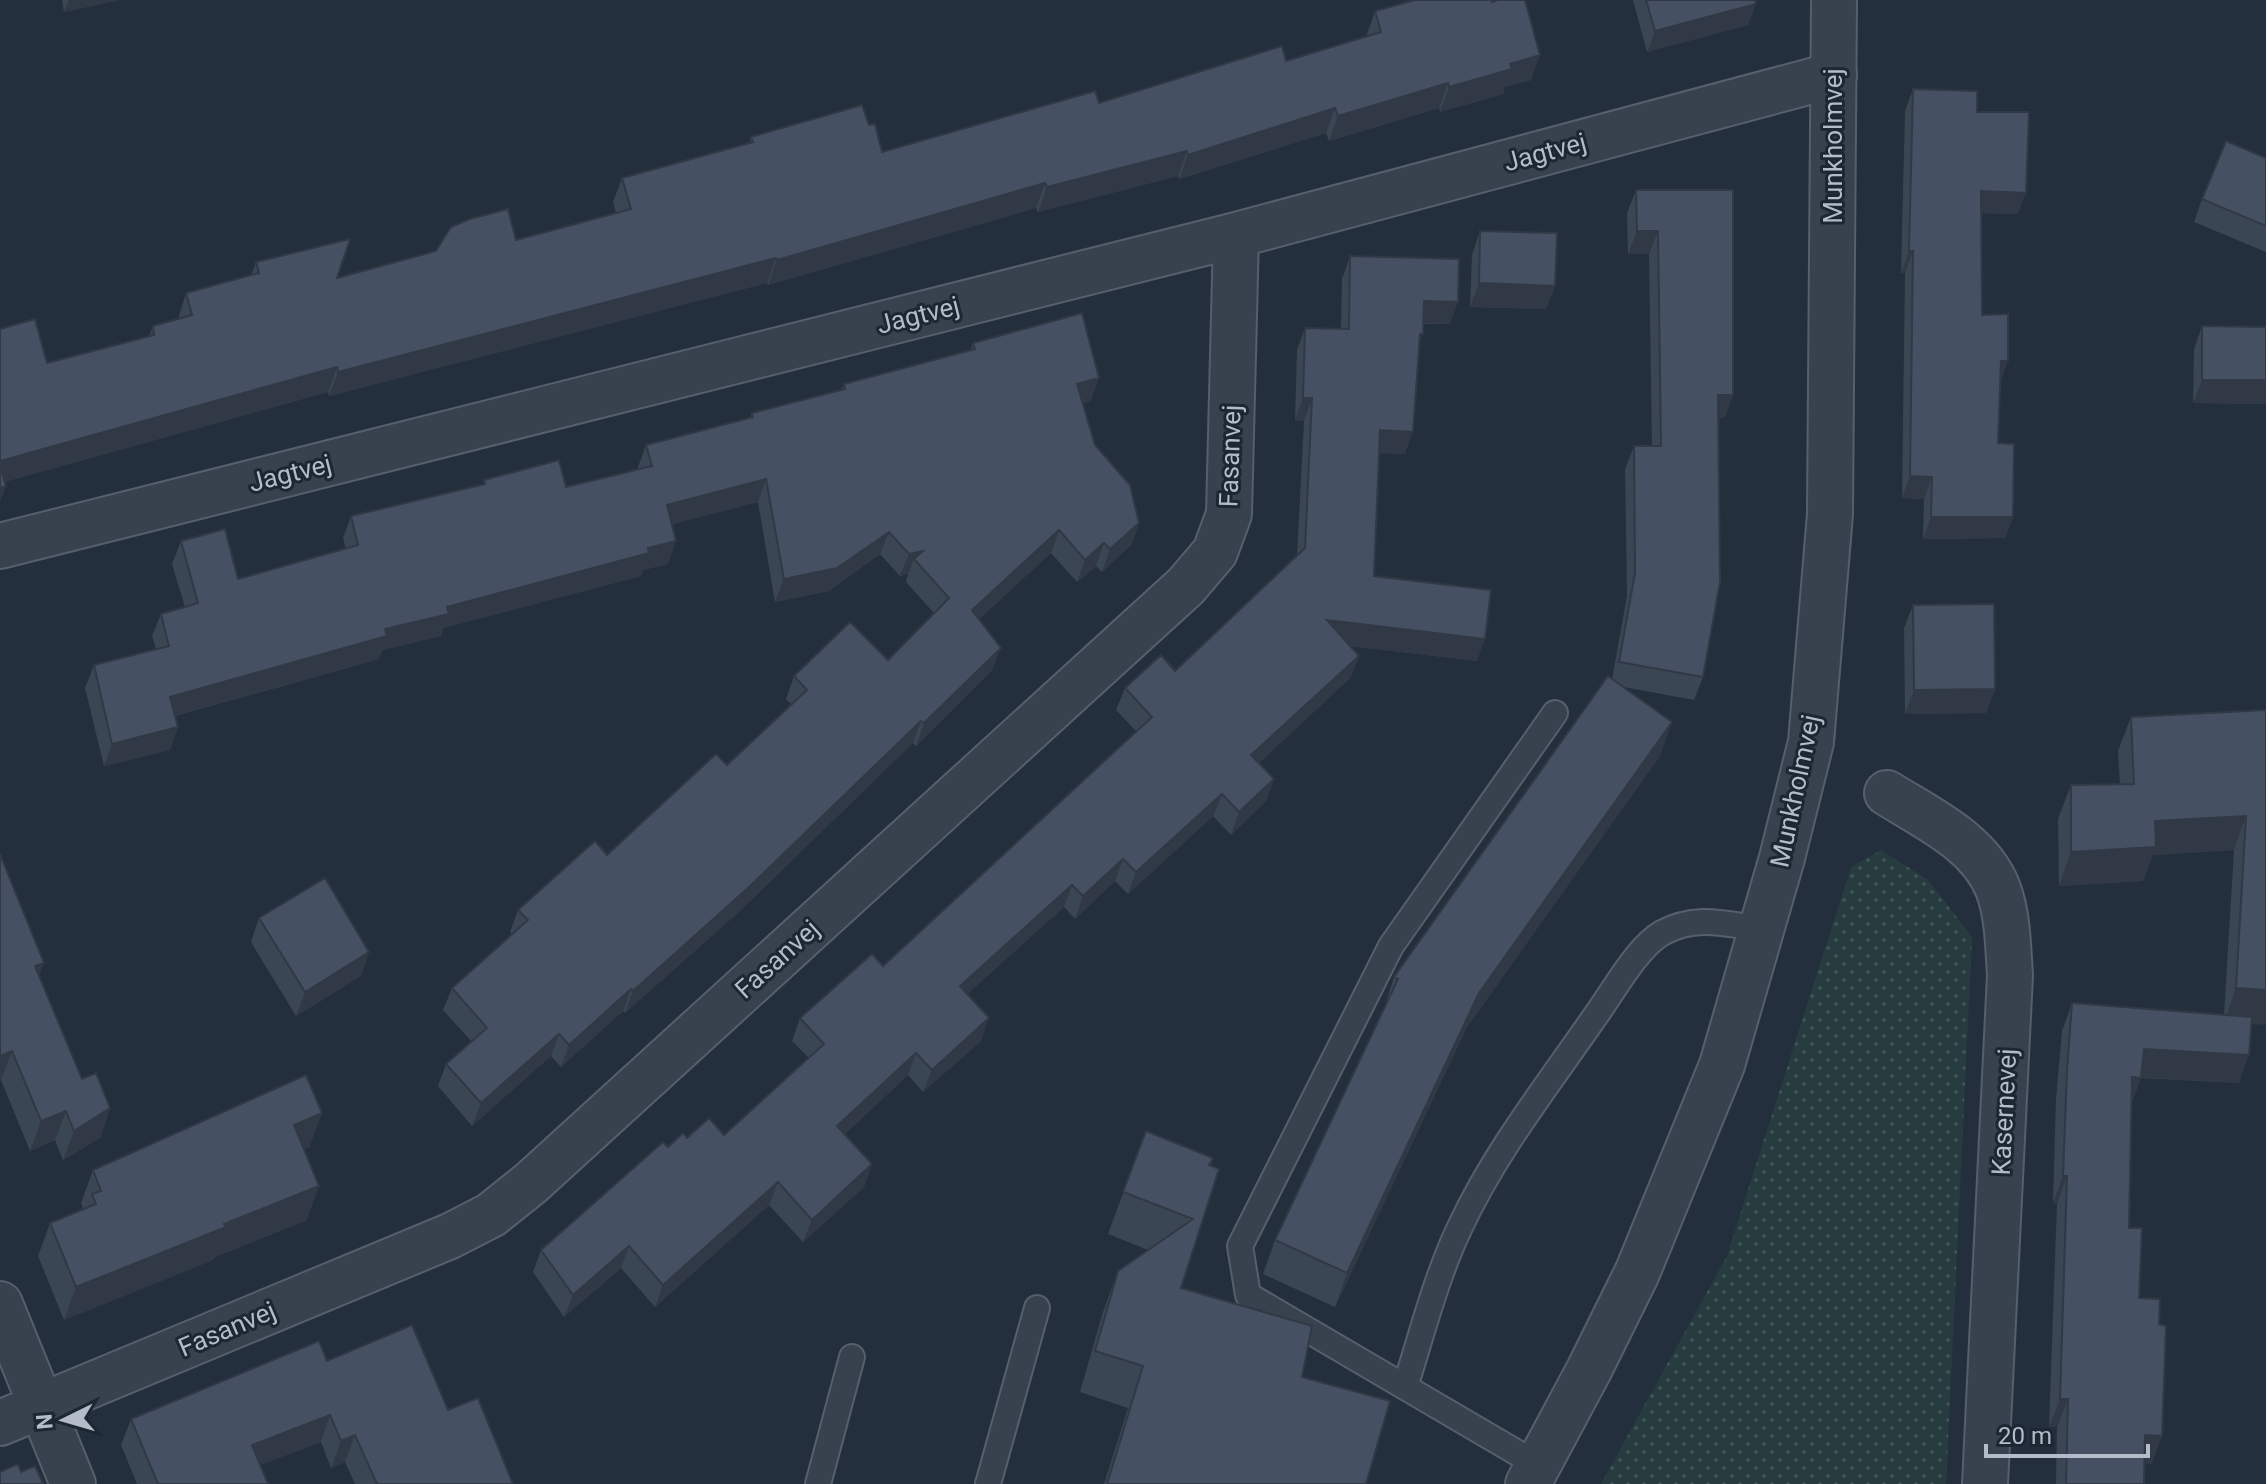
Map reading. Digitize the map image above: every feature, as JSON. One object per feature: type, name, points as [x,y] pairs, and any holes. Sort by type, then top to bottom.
[{"type":"street","name":"Munkholmvej","points":[[1533,1474],[1637,1273],[1722,1065],[1762,929],[1811,742],[1829,529],[1834,0]]},
{"type":"street","name":"Jagtvej","points":[[0,546],[1236,235],[1834,75]]},
{"type":"street","name":"Fasanvej","points":[[0,1423],[450,1236],[491,1215],[531,1183],[1186,586],[1215,552],[1229,514],[1236,235]]},
{"type":"street","name":"Kasernevej","points":[[1887,793],[1967,846],[1997,888],[2004,917],[2010,975],[1985,1484]]},
{"type":"street","points":[[0,1304],[73,1484]]},
{"type":"lane","points":[[1533,1474],[1405,1387],[1248,1295],[1240,1246],[1391,946],[1555,713]]},
{"type":"lane","points":[[1405,1387],[1446,1258],[1473,1200],[1504,1147],[1633,963],[1660,934],[1690,922],[1701,920],[1762,929]]},
{"type":"lane","points":[[988,1484],[1037,1308]]},
{"type":"lane","points":[[818,1484],[852,1357]]},
{"type":"green space","points":[[1881,850],[1928,880],[1972,937],[1946,1484],[1601,1484],[1727,1256],[1851,867]]},
{"type":"building","points":[[1415,0],[1525,0],[1540,55],[1510,64],[1512,69],[1449,87],[1448,83],[1338,116],[1335,108],[1188,155],[1187,151],[1047,187],[1045,183],[777,260],[338,372],[337,367],[0,461],[0,329],[35,319],[47,363],[154,335],[153,326],[192,315],[186,293],[259,273],[256,262],[350,239],[337,278],[436,251],[451,227],[508,209],[516,240],[631,209],[622,178],[753,142],[751,137],[862,105],[869,125],[875,124],[882,152],[1095,91],[1099,103],[1282,46],[1286,61],[1381,32],[1375,11]]},
{"type":"building","points":[[1646,0],[1755,0],[1756,4],[1655,31]]},
{"type":"building","points":[[1913,89],[1977,91],[1977,112],[2029,112],[2026,193],[1981,191],[1982,315],[2008,314],[2008,361],[2001,361],[1998,443],[2014,444],[2013,517],[1931,517],[1932,477],[1910,476],[1913,251],[1909,251]]},
{"type":"building","points":[[2226,141],[2266,158],[2266,226],[2202,199]]},
{"type":"building","points":[[1636,190],[1733,190],[1733,395],[1718,395],[1720,582],[1703,677],[1619,662],[1635,573],[1634,446],[1661,446],[1658,231],[1637,231]]},
{"type":"building","points":[[1480,231],[1557,233],[1555,286],[1479,283]]},
{"type":"building","points":[[1350,256],[1459,259],[1458,302],[1424,301],[1413,432],[1380,430],[1374,576],[1491,590],[1485,639],[1327,620],[1359,656],[1251,755],[1274,779],[1239,812],[1222,794],[1136,872],[1123,859],[1083,896],[1072,885],[960,986],[989,1018],[932,1070],[916,1053],[837,1126],[872,1164],[812,1220],[778,1182],[663,1285],[629,1246],[573,1295],[541,1250],[663,1142],[668,1147],[683,1133],[687,1138],[709,1118],[724,1135],[824,1044],[800,1018],[872,954],[883,966],[1152,717],[1125,688],[1161,655],[1175,671],[1305,548],[1312,398],[1303,398],[1305,328],[1349,329]]},
{"type":"building","points":[[1082,313],[1099,378],[1077,384],[1095,445],[1130,485],[1139,523],[1110,549],[1104,543],[1085,560],[1059,530],[972,610],[1001,648],[749,887],[633,991],[631,989],[569,1045],[559,1034],[481,1103],[446,1064],[487,1028],[452,988],[528,920],[518,910],[595,841],[607,855],[716,754],[727,765],[807,690],[794,676],[850,622],[888,660],[949,598],[914,559],[923,551],[909,554],[889,532],[837,568],[784,579],[766,479],[667,505],[676,541],[648,548],[649,553],[447,607],[449,614],[385,629],[387,636],[170,697],[178,727],[112,744],[94,665],[169,646],[161,614],[198,603],[181,541],[225,529],[238,579],[358,545],[351,516],[485,484],[484,480],[559,460],[566,487],[652,466],[646,445],[753,417],[752,413],[845,389],[844,384],[975,349],[973,343]]},
{"type":"building","points":[[2202,326],[2266,327],[2266,380],[2202,380]]},
{"type":"building","points":[[0,466],[6,486],[0,488]]},
{"type":"building","points":[[1994,604],[1995,689],[1914,690],[1913,605]]},
{"type":"building","points":[[1608,676],[1672,722],[1479,993],[1347,1273],[1275,1240],[1398,979],[1394,977]]},
{"type":"building","points":[[2266,710],[2266,990],[2236,988],[2246,816],[2155,821],[2156,847],[2071,852],[2071,785],[2134,784],[2131,717]]},
{"type":"building","points":[[0,854],[44,963],[35,966],[82,1079],[96,1073],[110,1108],[74,1131],[66,1111],[41,1121],[12,1051],[0,1056]]},
{"type":"building","points":[[325,878],[369,952],[305,992],[259,918]]},
{"type":"building","points":[[2072,1003],[2252,1017],[2249,1055],[2144,1049],[2141,1078],[2132,1077],[2129,1228],[2142,1228],[2139,1298],[2160,1299],[2159,1324],[2166,1326],[2162,1436],[2145,1435],[2144,1484],[2066,1484],[2068,1399],[2060,1399],[2067,1176],[2063,1176]]},
{"type":"building","points":[[306,1075],[322,1113],[294,1125],[319,1186],[76,1287],[50,1223],[96,1204],[92,1194],[101,1191],[93,1170]]},
{"type":"building","points":[[1146,1131],[1213,1158],[1209,1165],[1219,1169],[1181,1288],[1312,1326],[1302,1377],[1390,1401],[1366,1484],[1107,1484],[1143,1366],[1095,1351],[1118,1271],[1193,1219],[1123,1192]]},
{"type":"building","points":[[412,1325],[448,1410],[478,1398],[513,1484],[377,1484],[355,1435],[341,1441],[330,1415],[252,1445],[268,1484],[158,1484],[131,1419],[319,1341],[327,1361]]},
{"type":"building","points":[[18,1464],[21,1472],[35,1466],[43,1484],[0,1484],[0,1472]]}]
